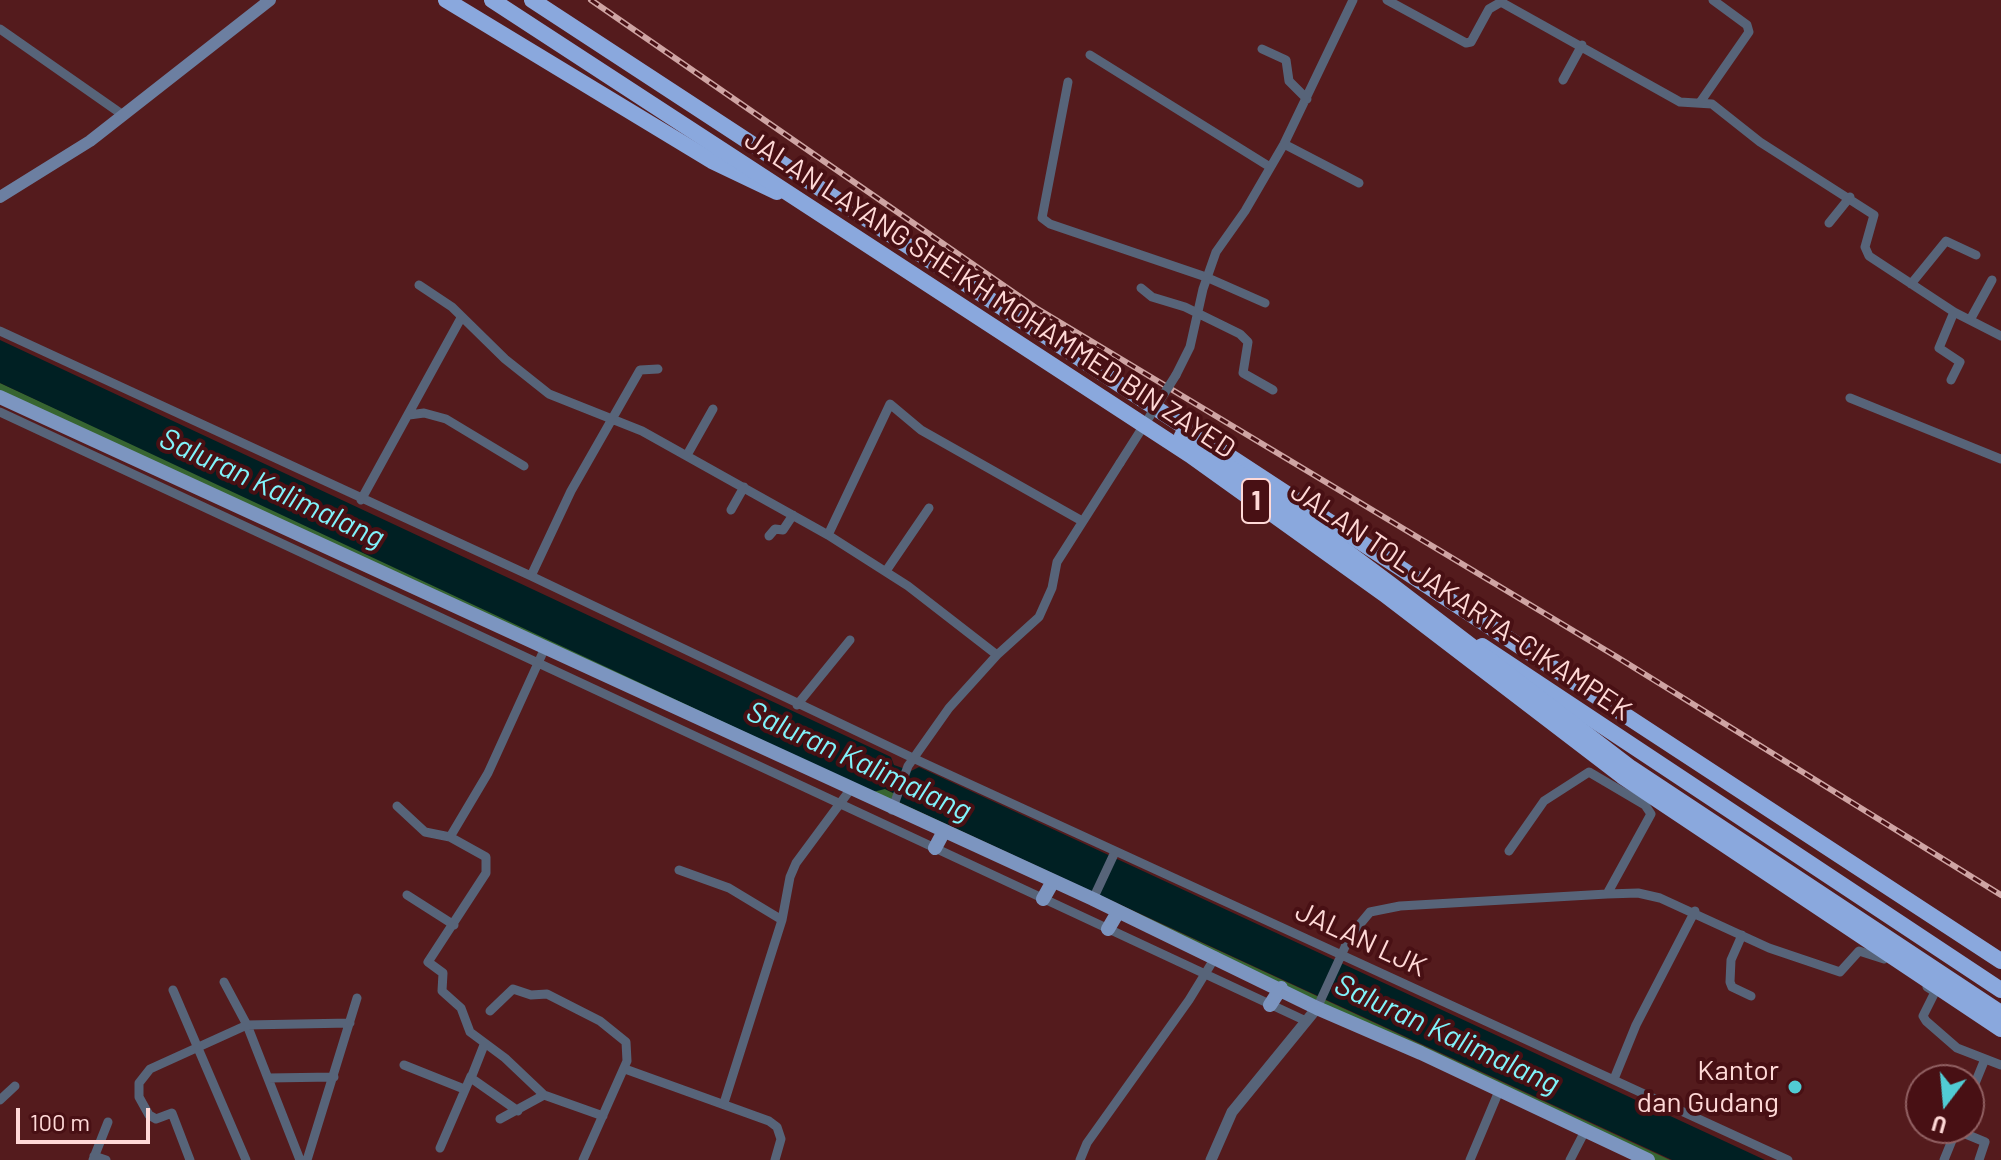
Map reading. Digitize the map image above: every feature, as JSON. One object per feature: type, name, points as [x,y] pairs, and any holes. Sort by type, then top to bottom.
[{"type":"highway","points":[[446,0],[712,161],[804,204]]},
{"type":"highway","name":"JALAN TOL JAKARTA–CIKAMPEK","points":[[485,0],[1231,478],[2001,990]]},
{"type":"highway","name":"JALAN LAYANG SHEIKH MOHAMMED BIN ZAYED","points":[[492,0],[1190,455],[1384,594],[1622,776],[2001,1029]]},
{"type":"highway","name":"JALAN LAYANG SHEIKH MOHAMMED BIN ZAYED","points":[[509,0],[1272,496],[1631,768],[2001,1013]]},
{"type":"highway","name":"JALAN TOL JAKARTA–CIKAMPEK","points":[[532,0],[2001,961]]},
{"type":"main road","points":[[0,197],[90,141],[270,0]]},
{"type":"main road","points":[[0,397],[541,657],[850,790],[894,802],[943,833],[1052,883],[1094,897],[1118,912],[1648,1160]]},
{"type":"main road","points":[[935,848],[943,833]]},
{"type":"main road","points":[[1043,899],[1052,883]]},
{"type":"main road","points":[[1108,929],[1118,912]]},
{"type":"main road","points":[[1270,1005],[1281,988]]},
{"type":"street","points":[[894,802],[912,763],[949,708],[997,655],[1039,617],[1052,588],[1057,562],[1185,360],[1206,277],[1216,252],[1284,144],[1353,0]]},
{"type":"street","points":[[1387,0],[1460,42],[1471,42],[1489,9],[1497,2],[1512,6],[1680,102],[1691,104],[1701,101],[1717,107],[1760,142],[1850,197],[1876,218],[1865,251],[1954,312],[2001,336]]},
{"type":"street","points":[[1701,101],[1749,32],[1747,25],[1713,0]]},
{"type":"street","points":[[0,29],[123,115]]},
{"type":"street","points":[[1563,80],[1582,45]]},
{"type":"street","points":[[1262,49],[1286,60],[1289,81],[1307,99]]},
{"type":"street","points":[[1090,55],[1270,167]]},
{"type":"street","points":[[1068,82],[1042,218],[1050,224],[1206,277],[1265,303]]},
{"type":"street","points":[[1284,144],[1359,183]]},
{"type":"street","points":[[1829,223],[1850,197]]},
{"type":"street","points":[[1911,284],[1946,241],[1976,255]]},
{"type":"street","points":[[1970,320],[1992,280]]},
{"type":"street","points":[[419,285],[549,394],[687,455],[828,535],[886,571],[997,655]]},
{"type":"street","points":[[1141,288],[1152,297],[1240,334],[1248,342],[1243,373],[1273,390]]},
{"type":"street","points":[[1951,380],[1960,362],[1939,348],[1954,312]]},
{"type":"street","points":[[361,500],[461,318]]},
{"type":"street","name":"JALAN LJK","points":[[0,331],[531,576],[912,763],[1788,1160]]},
{"type":"street","points":[[531,576],[611,419],[640,370],[658,369]]},
{"type":"street","points":[[1850,398],[2001,459]]},
{"type":"street","points":[[828,535],[890,404],[921,430],[1082,521]]},
{"type":"street","points":[[687,455],[713,409]]},
{"type":"street","points":[[0,412],[541,657],[840,804],[1306,1021]]},
{"type":"street","points":[[409,415],[424,413],[446,419],[524,466]]},
{"type":"street","points":[[731,510],[744,487]]},
{"type":"street","points":[[886,571],[929,508]]},
{"type":"street","points":[[769,536],[775,529],[783,530],[793,515]]},
{"type":"street","points":[[797,705],[850,640]]},
{"type":"street","points":[[450,837],[488,773],[541,657]]},
{"type":"street","points":[[1509,851],[1544,801],[1589,772],[1645,805],[1651,814],[1607,894]]},
{"type":"street","points":[[724,1103],[782,920],[796,863],[850,790]]},
{"type":"street","points":[[397,806],[425,832],[450,837],[486,857],[488,864],[482,883],[428,962],[443,973],[442,991],[461,1008],[470,1032],[505,1058],[544,1095],[603,1116]]},
{"type":"street","points":[[1094,897],[1114,854]]},
{"type":"street","points":[[679,870],[729,888],[782,920]]},
{"type":"street","points":[[1211,1160],[1232,1112],[1319,1004],[1339,957],[1361,921],[1370,912],[1383,909],[1638,893],[1695,911],[1742,935],[1840,972],[1859,951],[1877,955],[1935,992],[1923,1016],[1926,1021],[1957,1048],[2001,1065]]},
{"type":"street","points":[[407,895],[454,925]]},
{"type":"street","points":[[1614,1079],[1636,1025],[1695,911]]},
{"type":"street","points":[[1742,935],[1731,960],[1730,982],[1732,987],[1751,996]]},
{"type":"street","points":[[1080,1160],[1087,1143],[1216,956]]},
{"type":"street","points":[[224,982],[247,1025],[300,1160]]},
{"type":"street","points":[[490,1011],[513,989],[531,995],[554,996],[622,1036],[628,1047],[625,1069],[583,1160]]},
{"type":"street","points":[[173,990],[246,1160]]},
{"type":"street","points":[[307,1160],[357,998]]},
{"type":"street","points":[[190,1160],[174,1115],[156,1119],[149,1115],[138,1090],[150,1069],[196,1045],[247,1025],[350,1023]]},
{"type":"street","points":[[440,1148],[484,1045]]},
{"type":"street","points":[[1983,1064],[1985,1059]]},
{"type":"street","points":[[404,1065],[464,1089]]},
{"type":"street","points":[[625,1069],[724,1103],[777,1127],[781,1139],[775,1160]]},
{"type":"street","points":[[471,1076],[475,1083],[518,1111]]},
{"type":"street","points":[[268,1078],[334,1077]]},
{"type":"street","points":[[0,1100],[15,1086]]},
{"type":"street","points":[[1470,1160],[1499,1091]]},
{"type":"street","points":[[500,1119],[544,1095]]},
{"type":"street","points":[[106,1160],[93,1158],[108,1122]]},
{"type":"street","points":[[1570,1160],[1585,1131]]},
{"type":"green space","points":[[0,383],[885,789],[897,795],[899,802],[1670,1160],[1648,1160],[0,398]]},
{"type":"water","name":"Saluran Kalimalang","points":[[0,340],[891,757],[894,765],[911,771],[919,767],[1765,1160],[1672,1160],[899,802],[897,795],[885,789],[873,792],[0,383]]},
{"type":"railway","points":[[591,0],[1036,308],[1617,657],[2001,895]]},
{"type":"place","name":"Kantor dan Gudang","points":[[1795,1087]]}]
